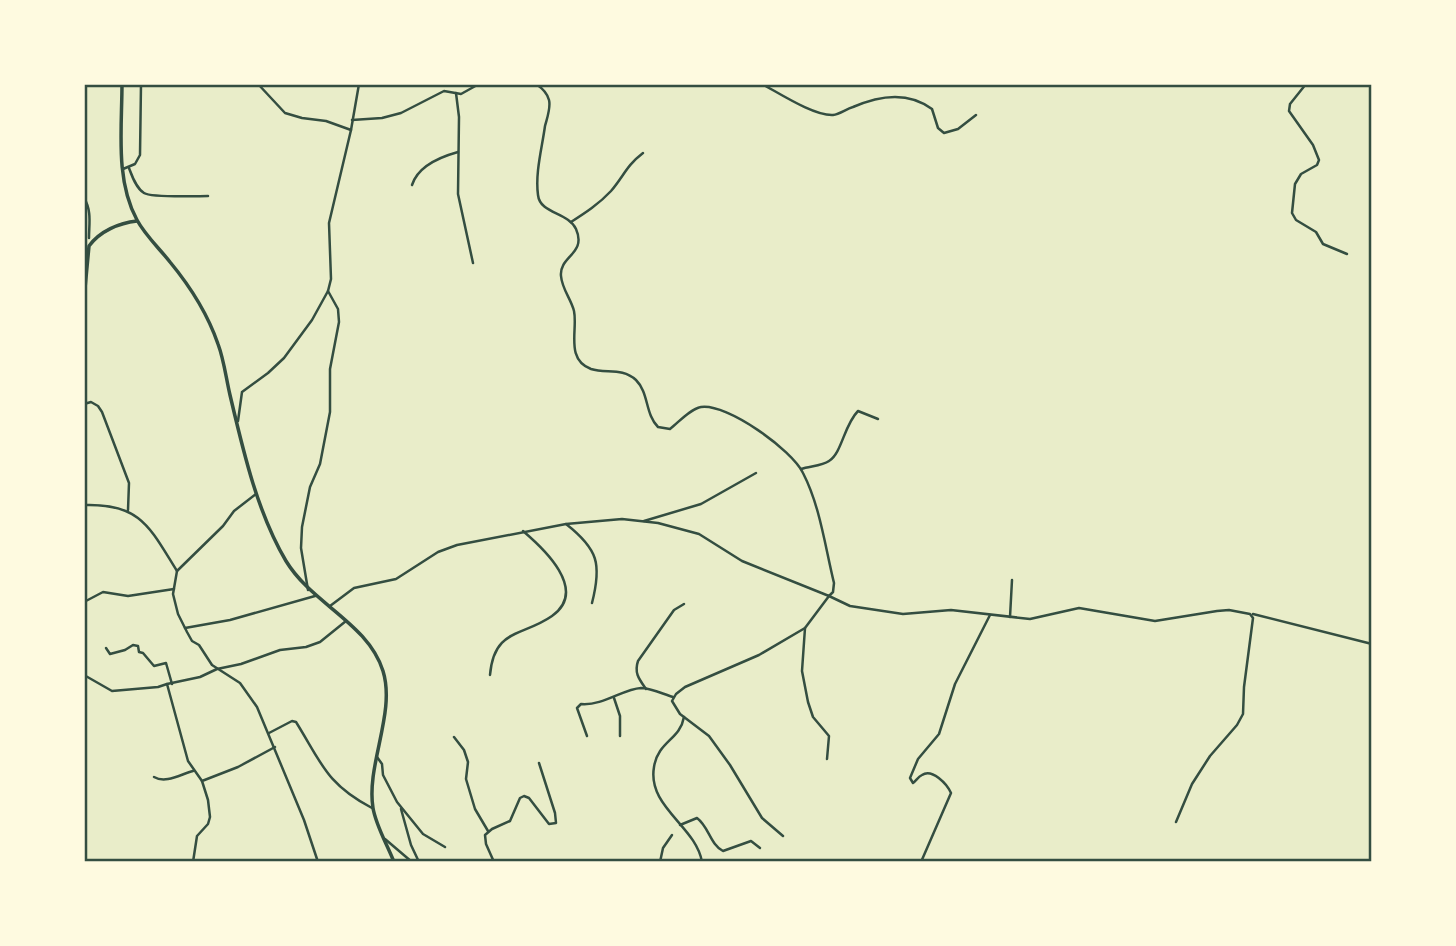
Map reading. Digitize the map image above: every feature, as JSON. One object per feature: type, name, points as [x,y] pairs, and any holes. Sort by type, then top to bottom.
[{"type":"street","points":[[122,84],[128,200],[137,221],[178,273],[218,343],[257,493],[277,546],[297,579],[346,621],[377,655],[385,680],[386,707],[377,757],[373,808],[394,862]]},
{"type":"street","points":[[126,169],[135,164],[140,155],[141,84]]},
{"type":"street","points":[[258,84],[285,113],[326,121],[351,130]]},
{"type":"street","points":[[237,424],[242,392],[284,358],[312,320],[328,291],[331,279],[329,223],[359,84]]},
{"type":"street","points":[[352,120],[392,116],[436,93],[449,90],[456,93],[467,92],[479,84]]},
{"type":"street","points":[[536,84],[545,91],[550,104],[539,171],[538,198],[544,206],[571,222],[576,230],[578,244],[572,256],[563,264],[561,277],[575,317],[575,349],[582,363],[594,370],[617,371],[634,378],[644,391],[650,417],[659,427],[670,429],[698,408],[712,408],[733,416],[765,435],[791,456],[801,469],[817,513],[834,583],[833,592],[805,628],[759,655],[704,677],[673,697]]},
{"type":"street","points":[[762,84],[796,103],[832,115],[874,99],[892,96],[902,98],[930,107],[934,111],[938,128],[944,133],[958,129],[976,115]]},
{"type":"street","points":[[1306,84],[1290,104],[1289,111],[1313,145],[1319,160],[1301,174],[1294,184],[1292,214],[1296,220],[1316,232],[1323,244],[1346,254]]},
{"type":"street","points":[[456,93],[459,117],[458,194],[473,263]]},
{"type":"street","points":[[412,185],[424,168],[458,152]]},
{"type":"street","points":[[571,222],[602,200],[625,168],[643,153]]},
{"type":"street","points":[[126,169],[146,194],[208,196]]},
{"type":"street","points":[[84,198],[90,216],[84,299]]},
{"type":"street","points":[[89,239],[116,226],[137,221]]},
{"type":"street","points":[[308,590],[302,527],[310,488],[320,464],[330,412],[330,369],[339,322],[338,309],[328,291]]},
{"type":"street","points":[[84,404],[91,402],[102,412],[129,483],[128,510]]},
{"type":"street","points":[[801,469],[833,459],[847,426],[859,411],[877,419]]},
{"type":"street","points":[[644,521],[701,504],[755,473]]},
{"type":"street","points":[[257,493],[234,511],[223,526],[177,571],[174,589],[178,614],[192,641],[199,645],[212,665],[245,689],[257,707],[308,829],[318,862]]},
{"type":"street","points":[[84,505],[128,510],[145,522],[177,571]]},
{"type":"street","points":[[329,607],[354,588],[396,579],[446,549],[523,531],[622,519],[644,521],[699,534],[742,561],[850,606],[911,614],[951,610],[1030,618],[1079,608],[1155,621],[1217,611],[1244,611],[1372,644]]},
{"type":"street","points":[[566,524],[588,542],[592,550],[597,570],[592,603]]},
{"type":"street","points":[[490,676],[493,655],[502,643],[514,633],[552,616],[564,599],[565,586],[560,570],[547,553],[523,531]]},
{"type":"street","points":[[1010,617],[1012,580]]},
{"type":"street","points":[[84,602],[103,592],[128,596],[174,589]]},
{"type":"street","points":[[186,628],[230,620],[315,596]]},
{"type":"street","points":[[646,689],[637,675],[638,661],[674,610],[684,604]]},
{"type":"street","points":[[1176,822],[1192,783],[1243,714],[1253,618],[1250,614]]},
{"type":"street","points":[[921,862],[951,793],[944,783],[929,773],[923,774],[912,783],[910,778],[918,759],[939,734],[955,684],[990,615]]},
{"type":"street","points":[[84,675],[112,691],[158,687],[200,677],[217,669],[241,664],[280,650],[306,647],[320,642],[346,621]]},
{"type":"street","points":[[805,628],[802,671],[810,712],[829,736],[827,759]]},
{"type":"street","points":[[106,648],[110,654],[133,645],[138,646],[139,652],[154,666],[166,663],[186,755],[193,771],[202,781],[208,800],[210,817],[208,824],[197,836],[194,862]]},
{"type":"street","points":[[587,736],[578,708],[581,704],[589,705],[635,689],[646,689],[673,697]]},
{"type":"street","points":[[673,697],[674,705],[684,717],[709,736],[762,818],[783,836]]},
{"type":"street","points":[[614,698],[620,716],[620,736]]},
{"type":"street","points":[[684,717],[681,730],[660,747],[653,769],[654,783],[660,799],[699,848],[702,862]]},
{"type":"street","points":[[270,733],[292,721],[296,722],[322,768],[347,792],[373,808]]},
{"type":"street","points":[[454,737],[464,750],[468,762],[466,779],[475,809],[488,831]]},
{"type":"street","points":[[202,781],[238,767],[275,747]]},
{"type":"street","points":[[377,757],[382,764],[385,779],[401,806],[423,834],[445,847]]},
{"type":"street","points":[[495,862],[485,838],[488,831],[510,821],[519,799],[524,796],[533,802],[549,824],[555,822],[555,813],[539,763]]},
{"type":"street","points":[[154,778],[168,779],[193,771]]},
{"type":"street","points":[[401,806],[411,845],[419,862]]},
{"type":"street","points":[[680,825],[697,818],[702,821],[716,846],[723,851],[751,841],[760,848]]},
{"type":"street","points":[[660,862],[663,848],[671,835]]},
{"type":"street","points":[[384,838],[412,862]]}]
